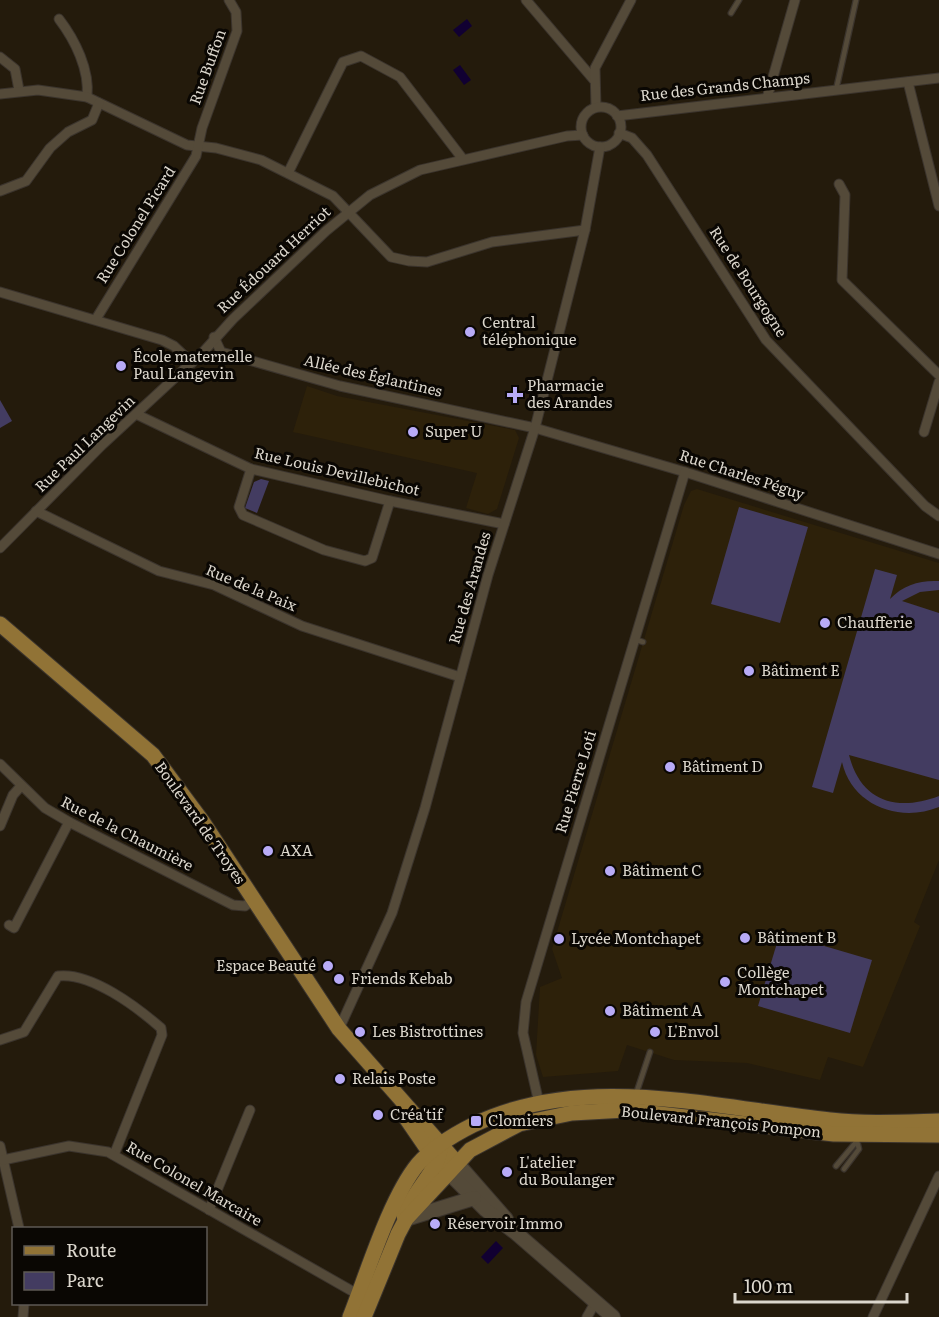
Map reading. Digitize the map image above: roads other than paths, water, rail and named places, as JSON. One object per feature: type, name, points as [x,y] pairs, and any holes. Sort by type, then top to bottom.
[{"type":"main road","name":"Boulevard de Troyes","points":[[0,624],[153,755],[202,821],[252,901],[339,1029],[444,1158]]},
{"type":"main road","name":"Boulevard François Pompon","points":[[444,1158],[464,1140],[519,1109],[539,1103],[598,1097],[635,1097],[833,1121],[939,1121]]},
{"type":"main road","name":"Boulevard François Pompon","points":[[444,1158],[475,1146],[519,1124],[597,1110],[654,1111],[855,1138],[939,1135]]},
{"type":"main road","points":[[444,1158],[474,1198],[613,1317]]},
{"type":"main road","points":[[398,1234],[444,1158]]},
{"type":"main road","points":[[444,1158],[516,1233]]},
{"type":"main road","points":[[364,1317],[409,1201],[444,1158]]},
{"type":"main road","points":[[350,1317],[402,1191],[419,1163],[444,1158]]},
{"type":"main road","points":[[406,1219],[474,1198]]},
{"type":"street","name":"Rue Buffon","points":[[199,146],[202,128],[237,31],[236,12],[229,0]]},
{"type":"street","points":[[526,0],[594,80]]},
{"type":"street","points":[[767,98],[795,0]]},
{"type":"street","points":[[596,107],[595,68],[630,1]]},
{"type":"street","points":[[59,19],[69,32],[89,80],[87,97]]},
{"type":"street","points":[[288,172],[343,62],[361,56],[400,77],[462,158]]},
{"type":"street","points":[[0,57],[15,69],[19,90]]},
{"type":"street","name":"Rue des Grands Champs","points":[[617,116],[939,78]]},
{"type":"street","points":[[908,82],[939,206]]},
{"type":"street","points":[[0,94],[19,90],[57,91],[87,97],[187,145],[245,155],[288,172],[333,196],[391,257],[427,262],[492,242],[585,230]]},
{"type":"street","points":[[0,191],[26,181],[50,148],[69,132],[92,120],[99,103]]},
{"type":"street","points":[[596,107],[608,108],[617,116],[619,134],[612,143],[600,147],[590,143],[583,135],[583,118],[596,107]]},
{"type":"street","name":"Rue de Bourgogne","points":[[619,134],[632,138],[646,155],[766,340],[925,506],[939,516]]},
{"type":"street","name":"Rue Édouard Herriot","points":[[192,363],[214,337],[348,211],[392,182],[420,170],[462,158],[567,136],[583,135]]},
{"type":"street","name":"Rue Colonel Picard","points":[[96,319],[196,156],[199,146]]},
{"type":"street","name":"Rue des Arandes","points":[[339,1029],[392,913],[425,808],[504,524],[535,428],[585,230],[600,147]]},
{"type":"street","points":[[839,184],[845,195],[842,280],[939,375]]},
{"type":"street","points":[[0,292],[162,340],[174,346],[192,363]]},
{"type":"street","name":"Allée des Églantines","points":[[214,337],[221,352],[340,386],[535,428]]},
{"type":"street","name":"Rue Paul Langevin","points":[[0,548],[100,446],[138,415],[192,363]]},
{"type":"street","points":[[924,432],[939,382]]},
{"type":"street","name":"Rue Louis Devillebichot","points":[[138,415],[251,469],[504,524]]},
{"type":"street","name":"Rue Charles Péguy","points":[[535,428],[685,472],[939,554]]},
{"type":"street","points":[[251,469],[239,507],[243,515],[324,550],[365,561],[372,558],[390,501]]},
{"type":"street","name":"Rue Pierre Loti","points":[[539,1103],[523,1033],[526,1002],[622,697],[685,472]]},
{"type":"street","name":"Rue de la Paix","points":[[36,511],[159,571],[214,585],[302,626],[460,677]]},
{"type":"street","name":"Rue de la Chaumière","points":[[0,764],[45,808],[69,822],[233,904],[245,906],[252,901]]},
{"type":"street","points":[[0,826],[13,795],[21,786]]},
{"type":"street","points":[[9,925],[14,928],[69,822]]},
{"type":"street","points":[[0,1040],[24,1032],[58,976],[63,975],[80,978],[111,991],[161,1028],[162,1035],[114,1155]]},
{"type":"street","points":[[209,1210],[250,1110]]},
{"type":"street","points":[[0,1146],[3,1171],[19,1227]]},
{"type":"street","name":"Rue Colonel Marcaire","points":[[3,1160],[69,1146],[114,1155],[359,1295]]},
{"type":"street","points":[[873,1317],[939,1176]]},
{"type":"street","points":[[587,1317],[595,1303]]},
{"type":"lane","points":[[731,13],[739,0]]},
{"type":"lane","points":[[836,90],[856,0]]},
{"type":"lane","points":[[635,1097],[650,1052]]},
{"type":"lane","points":[[836,1166],[855,1138]]},
{"type":"lane","points":[[844,1169],[860,1149],[855,1138]]},
{"type":"place","name":"Central téléphonique","points":[[470,332]]},
{"type":"place","name":"École maternelle Paul Langevin","points":[[121,366]]},
{"type":"place","name":"Pharmacie des Arandes","points":[[515,395]]},
{"type":"place","name":"Super U","points":[[413,432]]},
{"type":"place","name":"Chaufferie","points":[[825,623]]},
{"type":"place","name":"Bâtiment E","points":[[749,671]]},
{"type":"place","name":"Bâtiment D","points":[[670,767]]},
{"type":"place","name":"AXA","points":[[268,851]]},
{"type":"place","name":"Bâtiment C","points":[[610,871]]},
{"type":"place","name":"Bâtiment B","points":[[745,938]]},
{"type":"place","name":"Lycée Montchapet","points":[[559,939]]},
{"type":"place","name":"Espace Beauté","points":[[328,966]]},
{"type":"place","name":"Friends Kebab","points":[[339,979]]},
{"type":"place","name":"Collège Montchapet","points":[[725,982]]},
{"type":"place","name":"Bâtiment A","points":[[610,1011]]},
{"type":"place","name":"Les Bistrottines","points":[[360,1032]]},
{"type":"place","name":"L'Envol","points":[[655,1032]]},
{"type":"place","name":"Relais Poste","points":[[340,1079]]},
{"type":"place","name":"Créa'tif","points":[[378,1115]]},
{"type":"place","name":"Clomiers","points":[[476,1121]]},
{"type":"place","name":"L'atelier du Boulanger","points":[[507,1172]]},
{"type":"place","name":"Réservoir Immo","points":[[435,1224]]}]
